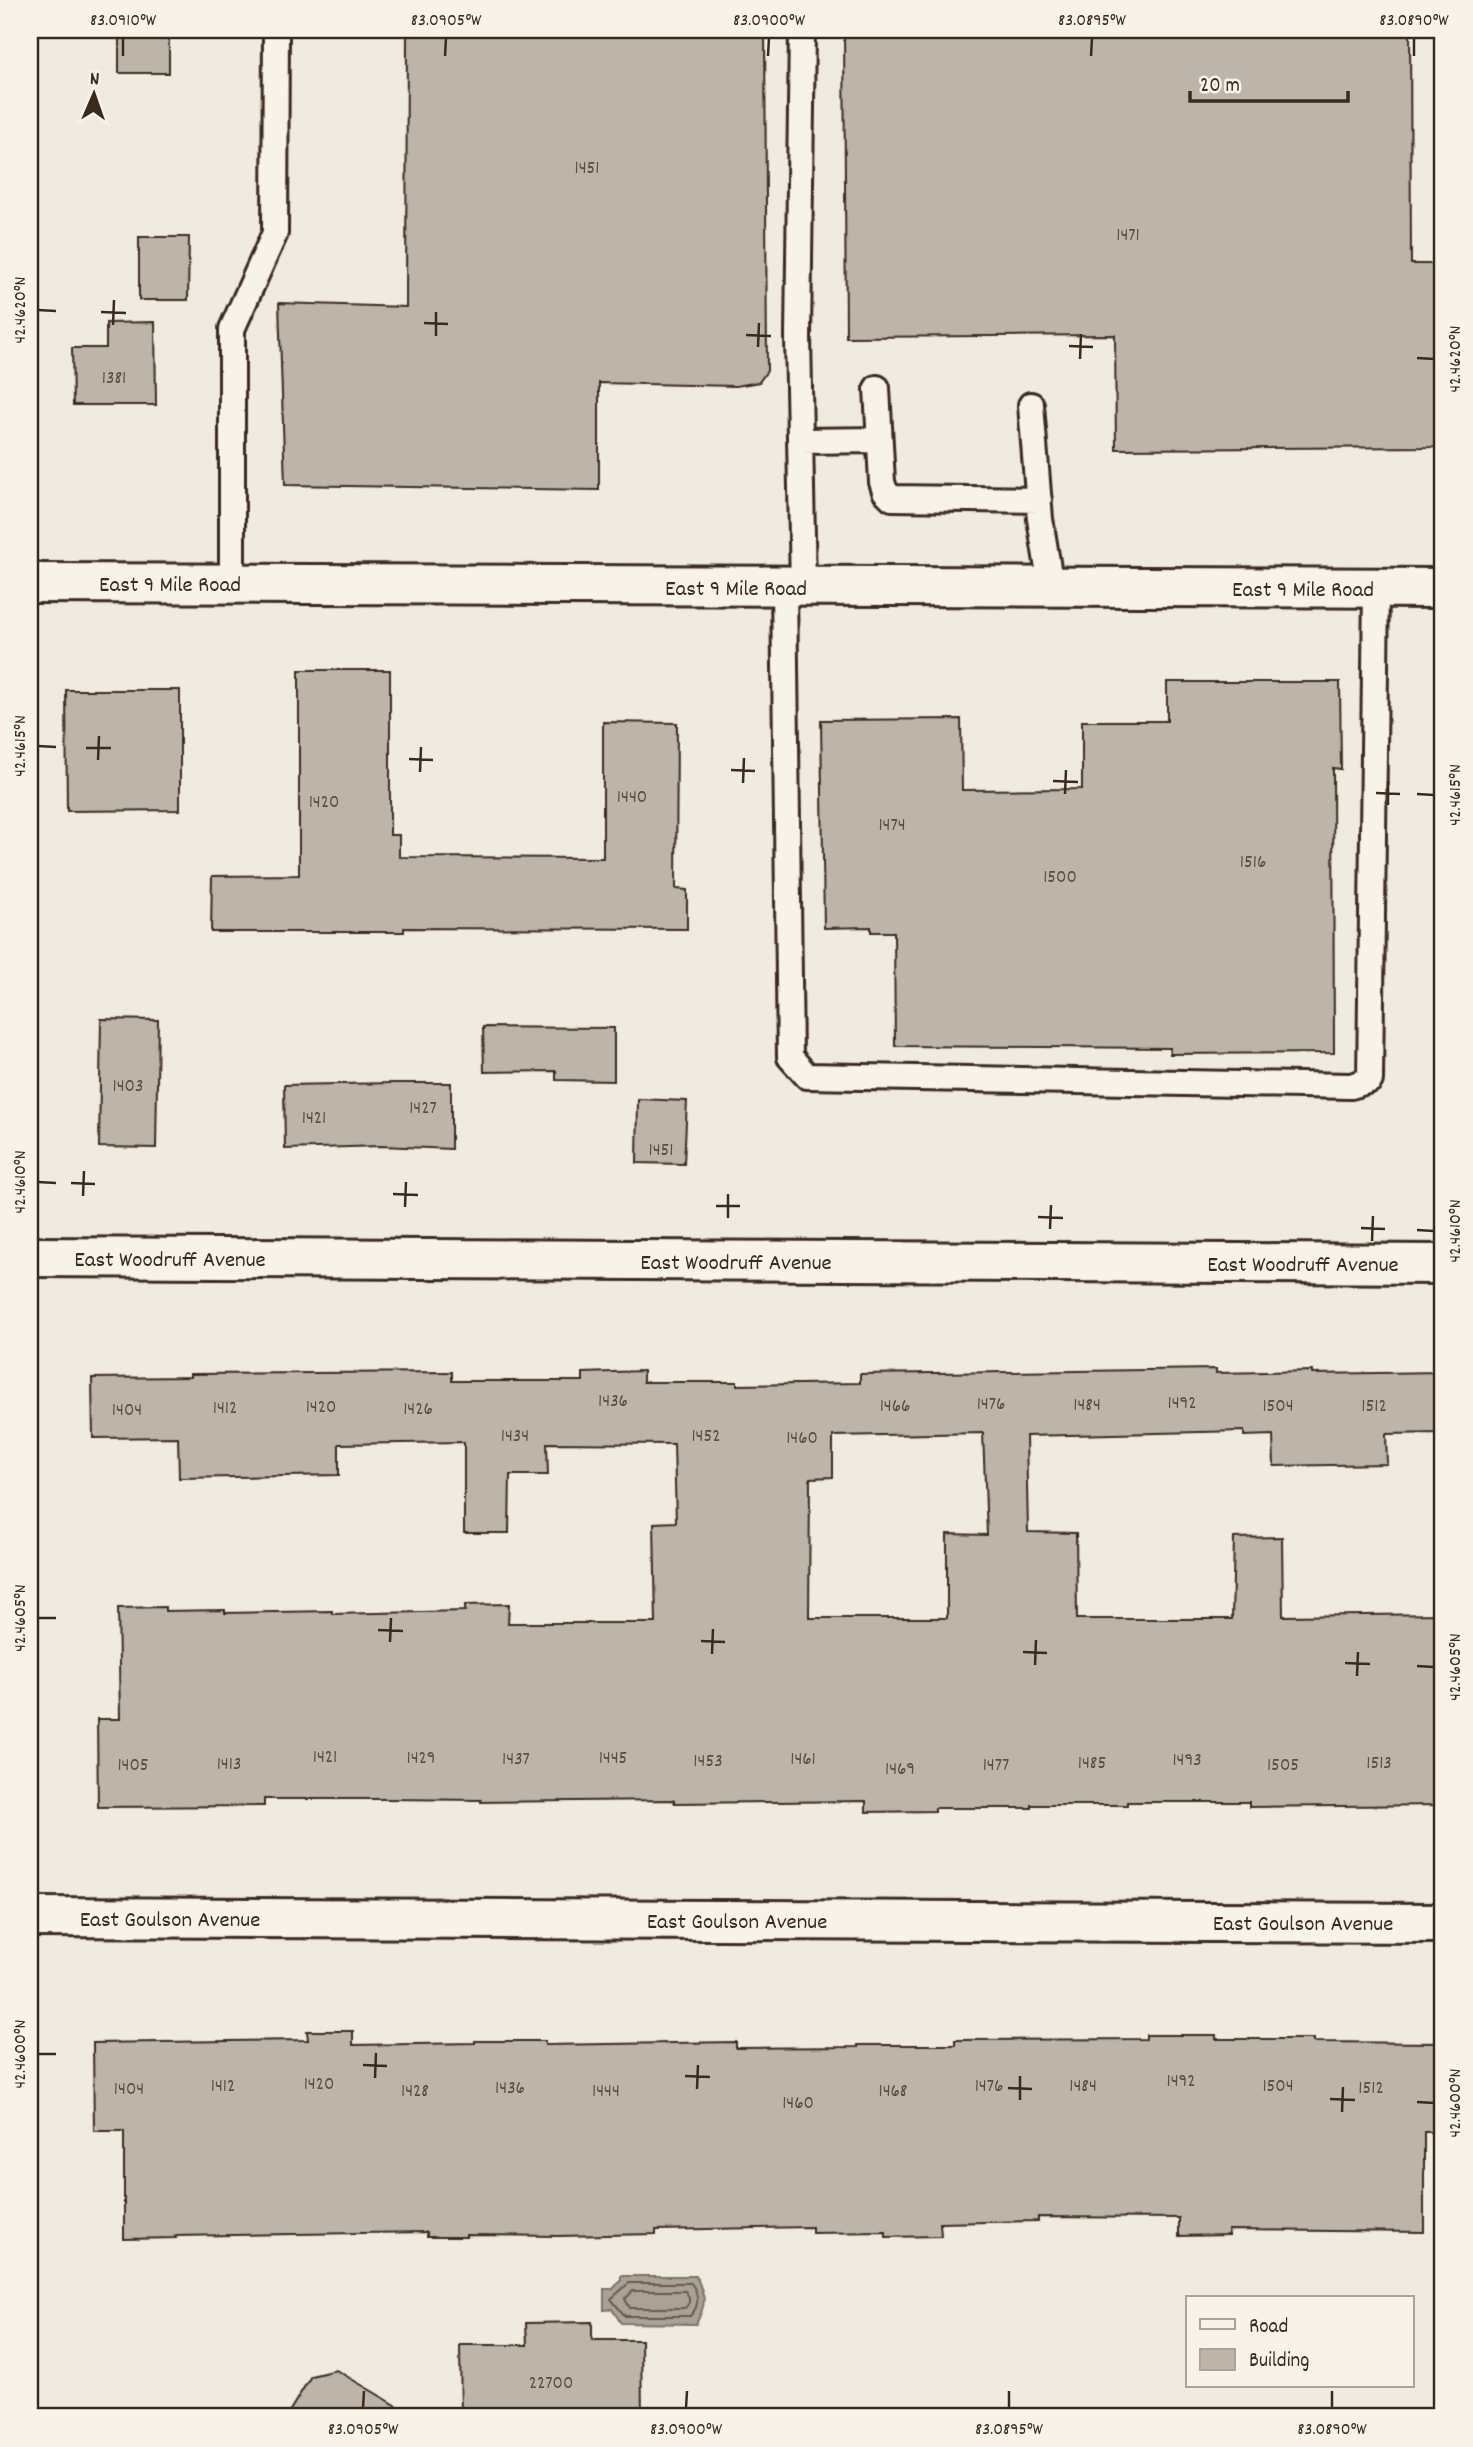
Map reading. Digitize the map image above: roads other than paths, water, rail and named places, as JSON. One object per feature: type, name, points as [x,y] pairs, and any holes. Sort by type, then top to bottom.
[{"type":"street","name":"East 9 Mile Road","points":[[30,583],[1443,588]]},
{"type":"street","name":"East Woodruff Avenue","points":[[30,1257],[1443,1264]]},
{"type":"street","name":"East Goulson Avenue","points":[[30,1917],[1443,1923]]},
{"type":"lane","points":[[232,583],[232,329],[275,233],[276,30]]},
{"type":"lane","points":[[802,30],[798,337],[801,441],[794,587],[790,1057],[807,1076],[1351,1086],[1370,1080],[1376,588]]},
{"type":"lane","points":[[877,388],[882,482],[885,491],[892,498],[1039,500]]},
{"type":"lane","points":[[1031,405],[1039,500],[1051,587]]},
{"type":"lane","points":[[801,441],[879,440]]},
{"type":"water","points":[[621,2276],[696,2276],[704,2300],[696,2324],[621,2323],[612,2309],[604,2310],[604,2289],[613,2289]]}]
